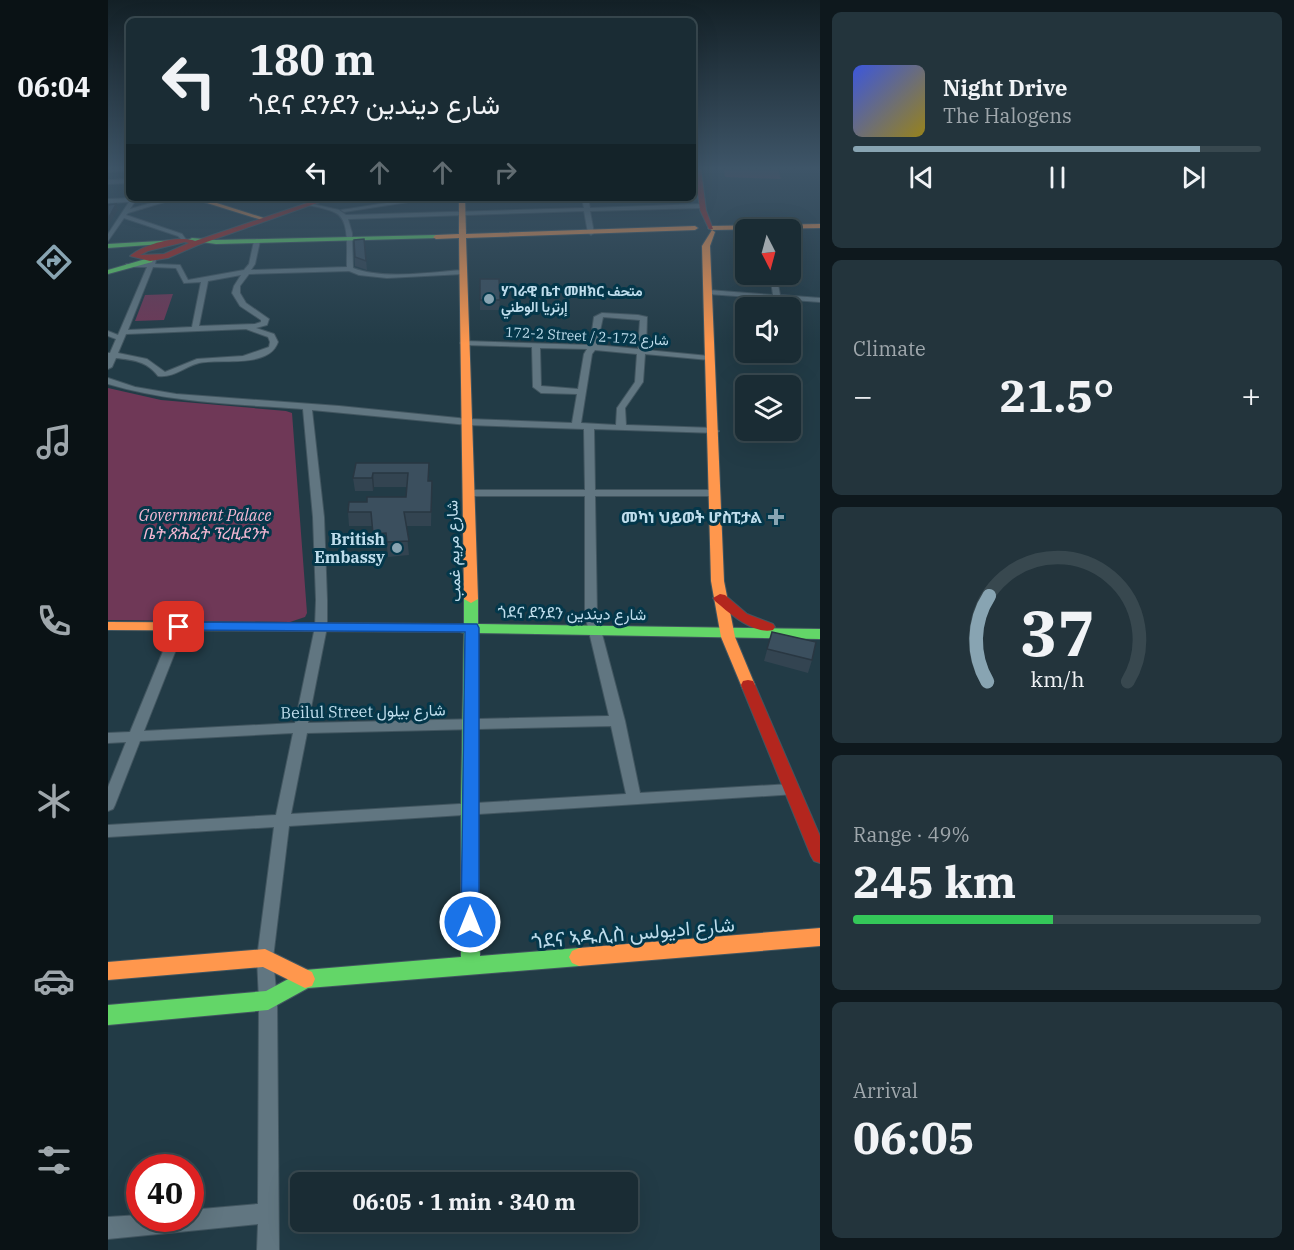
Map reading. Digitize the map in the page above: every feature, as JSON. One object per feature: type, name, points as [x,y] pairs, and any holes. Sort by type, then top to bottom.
[{"type":"main road","points":[[108,266],[131,260],[134,256],[152,263],[190,242],[233,227]]},
{"type":"main road","name":"شارع مريم غمب","points":[[463,227],[472,628],[469,810],[471,967]]},
{"type":"main road","points":[[108,246],[735,228]]},
{"type":"main road","points":[[656,231],[704,229]]},
{"type":"main road","points":[[704,229],[714,431],[714,493],[720,598],[726,632],[820,856]]},
{"type":"main road","points":[[108,272],[155,246],[190,242]]},
{"type":"main road","points":[[108,246],[124,248],[131,260]]},
{"type":"main road","points":[[720,598],[742,617],[785,633]]},
{"type":"main road","name":"ጎደና ደንደን شارع ديندين","points":[[108,626],[595,629],[820,634]]},
{"type":"main road","name":"ጎደና ኣዱሊስ شارع اديولس","points":[[108,1015],[268,1000],[305,979],[820,937]]},
{"type":"main road","points":[[108,970],[265,958],[305,979]]},
{"type":"street","points":[[158,227],[190,242]]},
{"type":"street","points":[[347,227],[350,269]]},
{"type":"street","points":[[590,227],[591,233]]},
{"type":"street","points":[[694,227],[704,229]]},
{"type":"street","points":[[108,333],[123,336],[260,325],[265,321],[243,304],[236,293],[237,286],[252,264],[257,241]]},
{"type":"street","points":[[108,367],[111,355],[123,336],[152,263],[178,266],[186,282],[247,273],[350,269],[357,273],[373,275],[463,272]]},
{"type":"street","points":[[195,329],[205,280]]},
{"type":"street","points":[[708,292],[777,297],[775,285]]},
{"type":"street","points":[[801,299],[820,300]]},
{"type":"street","points":[[576,426],[588,354],[599,316],[638,317],[644,320],[639,382],[621,408],[621,428]]},
{"type":"street","points":[[111,355],[146,361],[164,375],[196,361],[239,360],[254,357],[272,348],[274,342],[271,336],[244,327]]},
{"type":"street","name":"172-2 Street / شارع 172-2","points":[[464,343],[591,347],[709,358]]},
{"type":"street","points":[[536,345],[537,387],[541,390],[581,392]]},
{"type":"street","points":[[108,381],[134,390],[176,397],[468,422],[714,431]]},
{"type":"street","points":[[268,1250],[268,1000],[265,958],[282,821],[321,627],[321,573],[307,407]]},
{"type":"street","points":[[590,427],[590,597],[595,629],[618,721],[634,799]]},
{"type":"street","points":[[468,492],[714,493]]},
{"type":"street","points":[[108,805],[179,627]]},
{"type":"street","name":"Beilul Street شارع بيلول","points":[[108,738],[301,728],[618,721]]},
{"type":"street","points":[[108,831],[791,790]]},
{"type":"street","points":[[108,1228],[269,1213]]},
{"type":"green space","points":[[173,294],[164,320],[135,321],[145,295]]},
{"type":"green space","name":"Government Palace ቤት ጽሕፈት ፕረዚደንት","points":[[108,388],[161,400],[292,413],[307,613],[305,617],[290,622],[108,620]]},
{"type":"building","points":[[364,239],[366,261],[355,257],[354,240]]},
{"type":"building","points":[[480,279],[499,279],[500,300],[480,300]]},
{"type":"building","points":[[356,463],[429,463],[428,481],[432,481],[431,512],[404,512],[409,541],[387,542],[386,533],[373,534],[371,512],[348,512],[349,502],[367,502],[367,497],[406,497],[408,473],[373,473],[372,478],[353,478]]},
{"type":"building","points":[[772,632],[816,642],[812,660],[767,649]]},
{"type":"traffic: fast","points":[[192,240],[216,242],[436,237]]},
{"type":"traffic: fast","points":[[108,246],[175,241]]},
{"type":"traffic: fast","points":[[108,272],[149,260]]},
{"type":"traffic: fast","points":[[471,599],[469,810],[471,967]]},
{"type":"traffic: fast","points":[[461,628],[820,634]]},
{"type":"traffic: fast","points":[[108,1015],[268,1000],[305,979],[579,957]]},
{"type":"traffic: slow","points":[[463,227],[471,599]]},
{"type":"traffic: slow","points":[[711,228],[747,227]]},
{"type":"traffic: slow","points":[[436,237],[695,228]]},
{"type":"traffic: slow","points":[[712,232],[706,246],[718,581],[728,637],[748,685]]},
{"type":"traffic: slow","points":[[108,626],[461,628]]},
{"type":"traffic: slow","points":[[579,957],[820,937]]},
{"type":"traffic: slow","points":[[108,971],[265,958],[305,979]]},
{"type":"traffic: jam","points":[[195,243],[241,227]]},
{"type":"traffic: jam","points":[[185,240],[195,243],[181,251],[158,258],[134,256],[146,249],[185,240]]},
{"type":"traffic: jam","points":[[720,598],[742,617],[768,627]]},
{"type":"traffic: jam","points":[[748,685],[820,856]]},
{"type":"place","name":"ሃገራዊ ቤተ መዘክር متحف إرتريا الوطني","points":[[489,299]]},
{"type":"place","name":"መካነ ህይወት ሆስፒታል","points":[[776,517]]},
{"type":"place","name":"British Embassy","points":[[397,548]]},
{"type":"route","points":[[179,627],[472,628],[470,922]]}]
